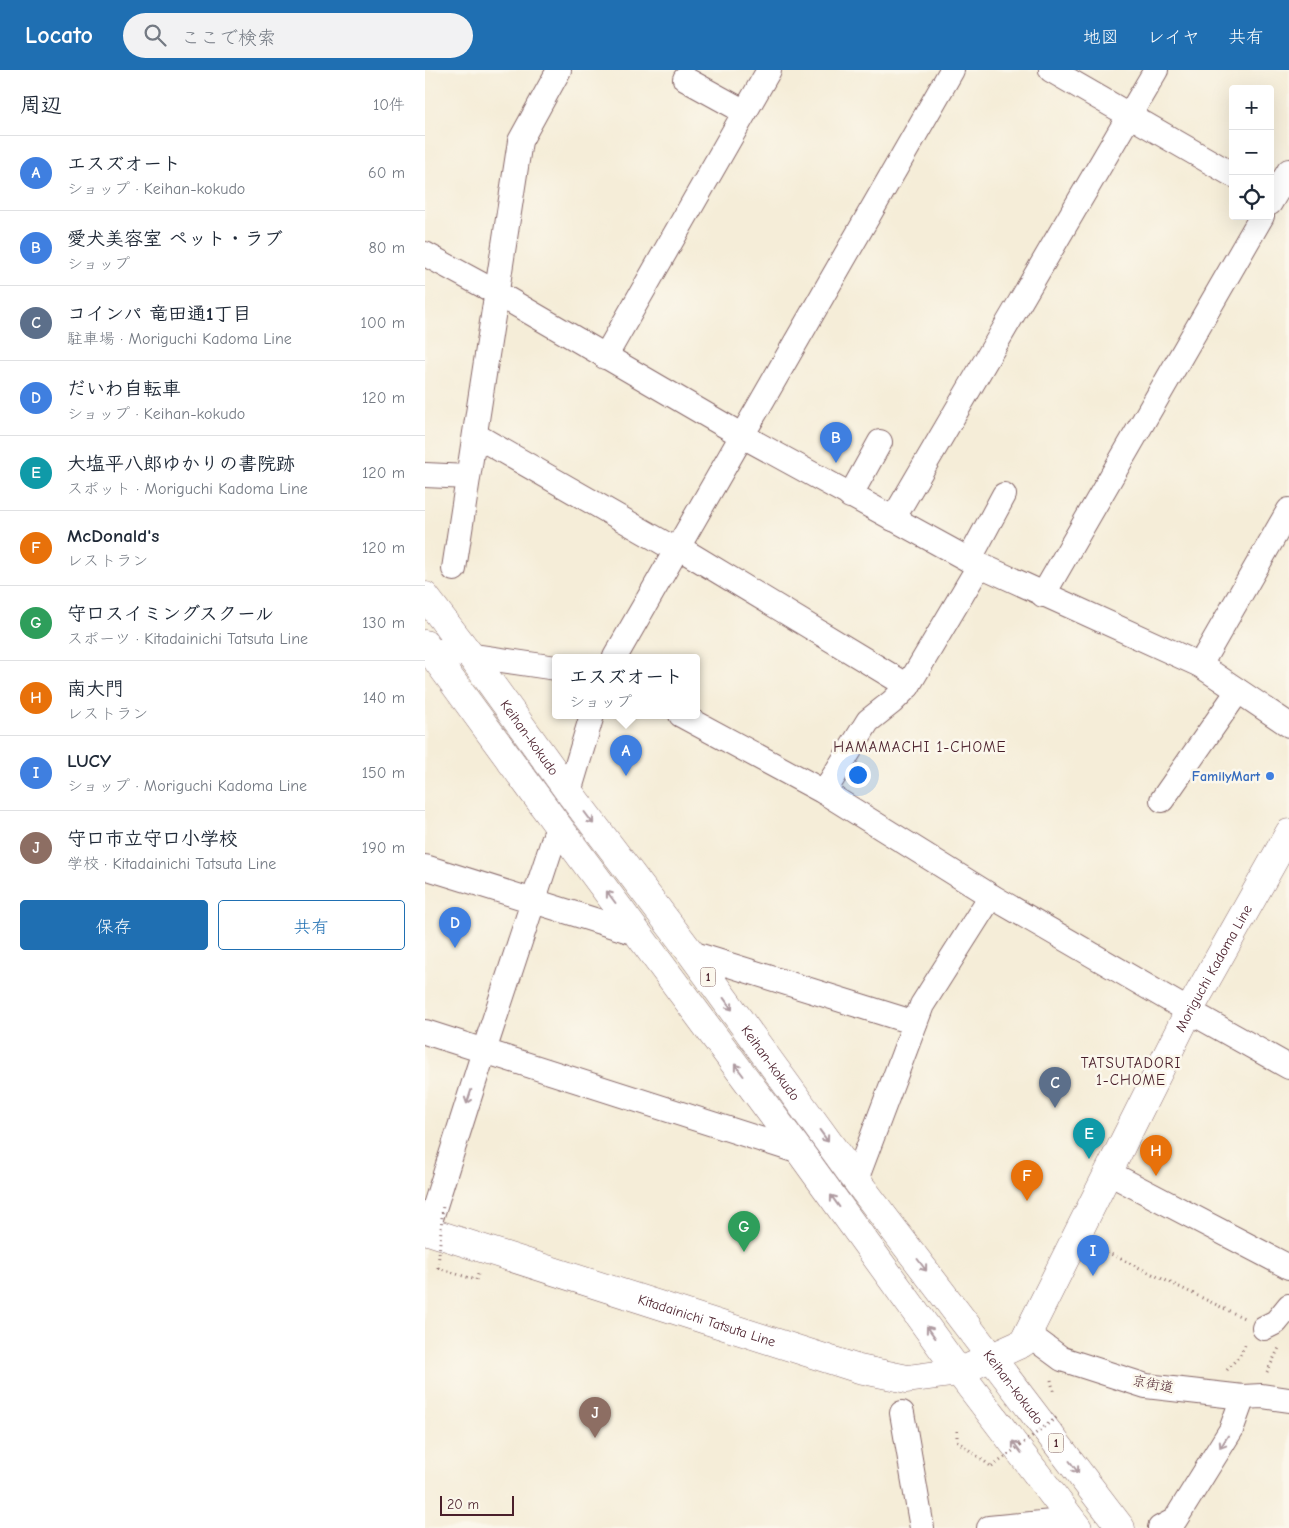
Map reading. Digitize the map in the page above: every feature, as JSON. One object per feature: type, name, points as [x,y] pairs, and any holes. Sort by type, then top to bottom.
[{"type":"main road","name":"Keihan-kokudo","points":[[425,596],[471,656],[569,792],[691,953],[856,1180],[1121,1528]]},
{"type":"main road","name":"1","points":[[426,648],[800,1152],[959,1372],[1075,1524]]},
{"type":"main road","name":"Moriguchi Kadoma Line","points":[[992,1358],[1023,1343],[1189,1011],[1289,833]]},
{"type":"main road","name":"Kitadainichi Tatsuta Line","points":[[426,1230],[859,1369],[907,1379],[959,1372],[992,1358]]},
{"type":"street","points":[[453,568],[521,141],[559,70]]},
{"type":"street","points":[[605,357],[769,70]]},
{"type":"street","points":[[617,654],[952,70]]},
{"type":"street","points":[[1051,70],[1229,173]]},
{"type":"street","points":[[893,519],[1156,70]]},
{"type":"street","points":[[685,79],[745,112]]},
{"type":"street","points":[[1274,202],[1289,170]]},
{"type":"street","points":[[1043,594],[1264,220]]},
{"type":"street","points":[[425,254],[497,293],[741,436],[974,563],[1200,665],[1289,725]]},
{"type":"street","points":[[475,435],[677,549],[908,686]]},
{"type":"street","points":[[850,496],[880,442]]},
{"type":"street","points":[[425,475],[468,477]]},
{"type":"street","points":[[824,792],[868,720],[892,702],[908,686],[974,563],[1004,495]]},
{"type":"street","points":[[1200,665],[1289,510]]},
{"type":"street","points":[[426,648],[552,667]]},
{"type":"street","points":[[1162,800],[1238,691]]},
{"type":"street","points":[[569,792],[591,719]]},
{"type":"street","points":[[688,719],[824,792],[991,896],[1289,1067]]},
{"type":"street","points":[[426,1230],[557,826]]},
{"type":"street","points":[[425,867],[639,934]]},
{"type":"street","points":[[856,1180],[922,1005],[991,896]]},
{"type":"street","points":[[691,953],[915,1023]]},
{"type":"street","points":[[425,1032],[800,1152]]},
{"type":"street","points":[[1109,1173],[1289,1267]]},
{"type":"street","points":[[1264,1328],[1276,1322],[1289,1306]]},
{"type":"street","name":"京街道","points":[[1028,1334],[1062,1359],[1147,1386],[1243,1397],[1262,1396],[1289,1400]]},
{"type":"street","points":[[1161,1528],[1175,1520],[1231,1430],[1243,1397]]},
{"type":"street","points":[[902,1413],[922,1528]]},
{"type":"street","points":[[989,1528],[1075,1524]]},
{"type":"path","points":[[443,1204],[438,1268],[476,1280]]},
{"type":"path","points":[[1076,1237],[1264,1328]]},
{"type":"path","points":[[1266,1374],[1279,1348]]},
{"type":"path","points":[[957,1431],[957,1441],[992,1467],[1057,1417]]},
{"type":"place","name":"愛犬美容室 ペット・ラブ","points":[[836,463]]},
{"type":"place","name":"エスズオート","points":[[626,776]]},
{"type":"place","name":"FamilyMart","points":[[1270,776]]},
{"type":"place","name":"だいわ自転車","points":[[455,948]]},
{"type":"place","name":"コインパ 竜田通1丁目","points":[[1055,1108]]},
{"type":"place","name":"大塩平八郎ゆかりの書院跡","points":[[1089,1159]]},
{"type":"place","name":"南大門","points":[[1156,1176]]},
{"type":"place","name":"McDonald's","points":[[1027,1201]]},
{"type":"place","name":"守口スイミングスクール","points":[[744,1252]]},
{"type":"place","name":"LUCY","points":[[1093,1276]]},
{"type":"place","name":"守口市立守口小学校","points":[[595,1438]]},
{"type":"district","name":"HAMAMACHI 1-CHOME","points":[[920,747]]},
{"type":"district","name":"TATSUTADORI 1-CHOME","points":[[1131,1072]]}]
